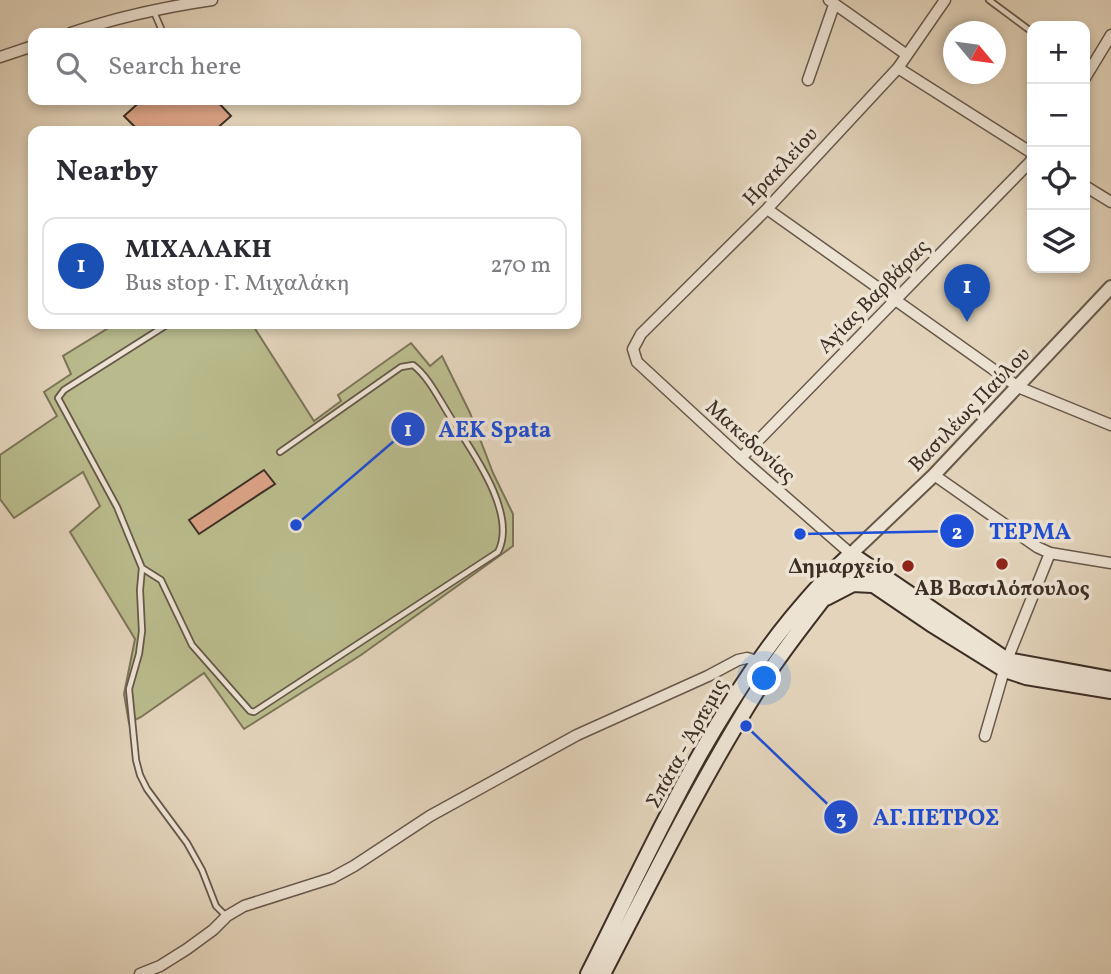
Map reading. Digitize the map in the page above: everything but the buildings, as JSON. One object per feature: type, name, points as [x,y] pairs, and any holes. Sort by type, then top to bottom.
[{"type":"main road","points":[[849,561],[874,585],[1026,677],[1111,691]]},
{"type":"main road","points":[[849,561],[1006,665],[1111,680]]},
{"type":"main road","name":"Σπάτα - Άρτεμις","points":[[603,974],[681,821],[738,722],[786,646],[849,561]]},
{"type":"main road","name":"Σπάτα - Άρτεμις","points":[[588,974],[683,786],[758,661],[818,586],[849,561]]},
{"type":"main road","points":[[824,598],[853,584],[874,585]]},
{"type":"street","points":[[85,28],[212,0]]},
{"type":"street","name":"Ηρακλείου","points":[[633,349],[641,334],[767,209],[898,68],[945,0]]},
{"type":"street","points":[[808,80],[832,3],[907,55]]},
{"type":"street","points":[[1090,70],[1111,35]]},
{"type":"street","points":[[0,57],[28,48]]},
{"type":"street","points":[[898,68],[1027,150]]},
{"type":"street","name":"Αγίας Βαρβάρας","points":[[741,458],[1027,165]]},
{"type":"street","points":[[1090,189],[1111,202]]},
{"type":"street","points":[[767,209],[1018,387],[1111,425]]},
{"type":"street","name":"Βασιλέως Παύλου","points":[[849,561],[1111,287]]},
{"type":"street","name":"Μακεδονίας","points":[[633,349],[637,362],[849,561]]},
{"type":"street","points":[[934,475],[1049,553],[1111,563]]},
{"type":"street","points":[[985,736],[1006,665],[1049,553]]},
{"type":"street","points":[[140,974],[160,966],[187,949],[227,916],[244,906],[332,878],[471,792],[622,714],[738,660],[747,658],[758,661]]},
{"type":"lane","points":[[989,0],[1027,28]]},
{"type":"lane","points":[[153,11],[161,28]]},
{"type":"lane","points":[[160,329],[64,390],[58,398],[117,507],[142,568],[142,631],[139,654],[129,689],[136,760],[147,789],[187,844],[202,870],[216,906],[227,916]]},
{"type":"lane","points":[[142,568],[161,580],[192,645],[250,711],[254,712],[498,552],[502,544],[503,532],[490,481],[436,394],[413,365],[401,367],[279,452]]},
{"type":"green space","points":[[107,329],[255,329],[314,421],[341,401],[338,395],[411,343],[430,366],[442,356],[470,413],[493,473],[513,514],[513,546],[361,655],[244,729],[204,673],[129,723],[124,694],[135,639],[70,532],[100,506],[83,472],[14,518],[0,499],[0,455],[57,416],[44,392],[71,374],[63,356]]},
{"type":"place","name":"ΜΙΧΑΛΑΚΗ","points":[[967,322]]},
{"type":"place","name":"AEK Spata","points":[[296,525]]},
{"type":"place","name":"ΤΕΡΜΑ","points":[[800,534]]},
{"type":"place","name":"ΑΒ Βασιλόπουλος","points":[[1002,564]]},
{"type":"place","name":"Δημαρχείο","points":[[908,566]]},
{"type":"place","name":"ΑΓ.ΠΕΤΡΟΣ","points":[[746,726]]}]
